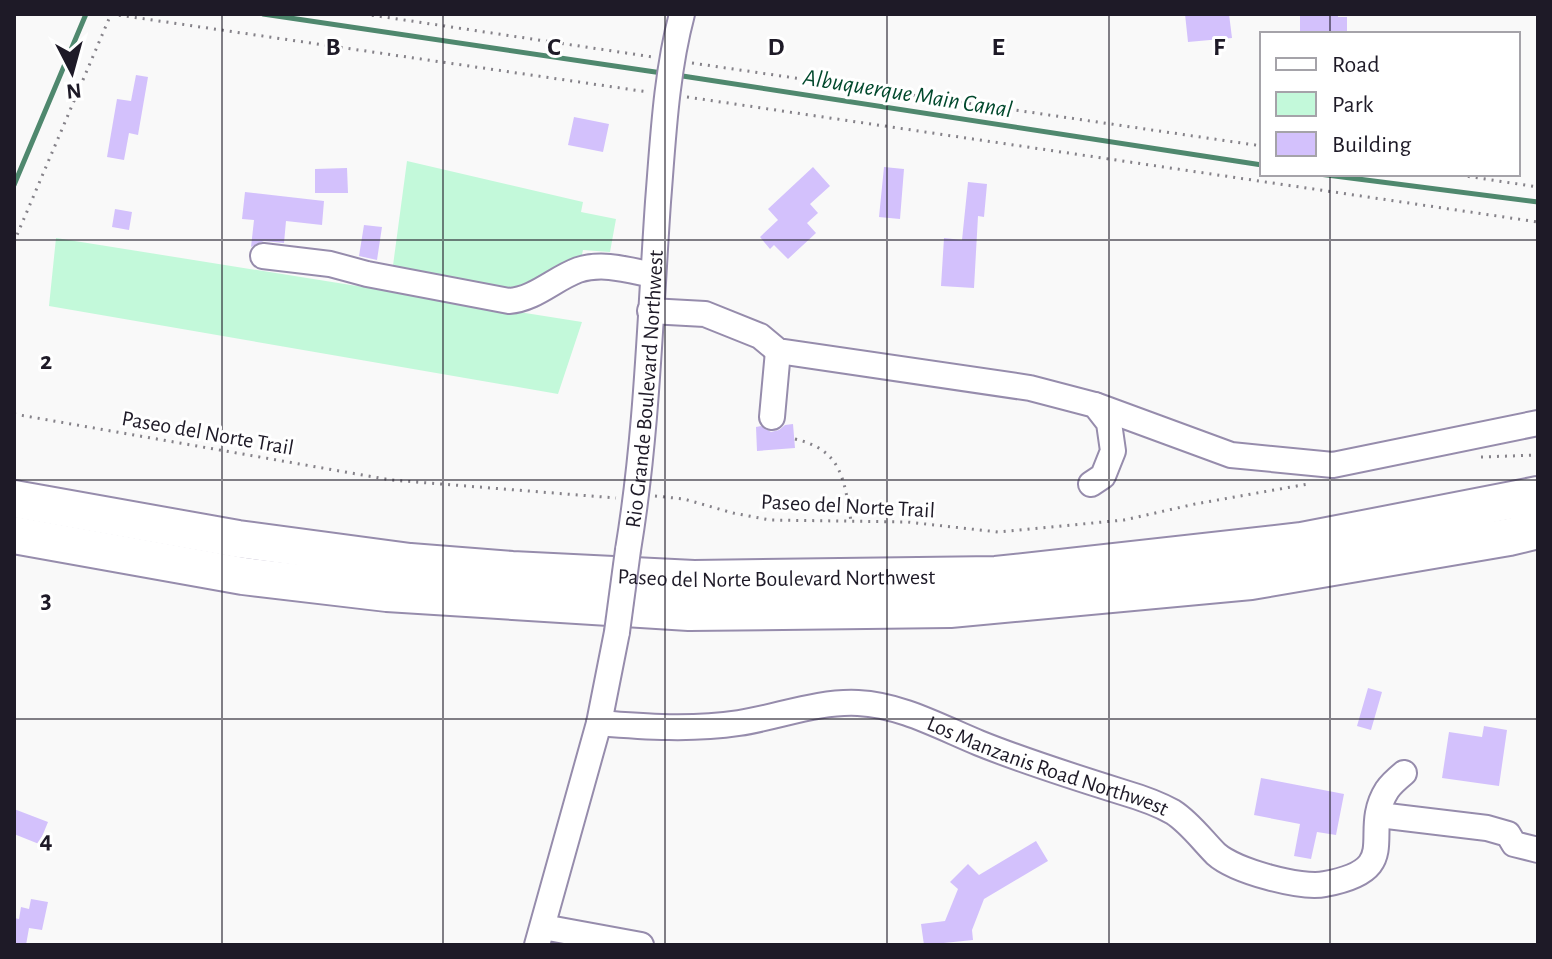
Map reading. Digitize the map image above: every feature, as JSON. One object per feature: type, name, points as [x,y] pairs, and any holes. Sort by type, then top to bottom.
[{"type":"highway","name":"Paseo del Norte Boulevard Northwest","points":[[14,499],[238,539],[410,562],[709,579],[996,575],[1302,541],[1538,495]]},
{"type":"highway","name":"Paseo del Norte Boulevard Northwest","points":[[14,535],[243,576],[387,593],[689,612],[950,609],[1235,583],[1538,530]]},
{"type":"street","name":"Rio Grande Boulevard Northwest","points":[[540,936],[599,723],[617,632],[635,498],[671,76],[682,14]]},
{"type":"street","points":[[263,256],[330,264],[509,301],[532,295],[589,267],[613,267],[653,275]]},
{"type":"street","points":[[650,311],[705,314],[760,336],[778,351],[1030,388],[1095,405],[1231,455],[1333,465],[1538,423]]},
{"type":"street","points":[[772,417],[778,351]]},
{"type":"street","points":[[1091,484],[1103,476],[1113,451],[1109,423],[1095,405]]},
{"type":"street","name":"Los Manzanis Road Northwest","points":[[599,723],[668,728],[707,727],[836,704],[875,705],[920,718],[1081,781],[1152,802],[1175,814],[1203,837],[1217,855],[1233,865],[1312,886],[1351,876],[1367,868],[1374,860],[1379,815],[1386,791],[1404,773]]},
{"type":"street","points":[[1379,815],[1487,828],[1508,834],[1514,844],[1538,850]]},
{"type":"street","points":[[540,936],[641,945]]},
{"type":"path","points":[[14,242],[111,14],[1260,146]]},
{"type":"path","points":[[364,14],[671,76],[1260,175]]},
{"type":"path","points":[[1265,176],[1538,222]]},
{"type":"path","points":[[1465,176],[1538,187]]},
{"type":"path","name":"Paseo del Norte Trail","points":[[14,414],[391,480],[600,498],[659,496],[770,520],[907,522],[998,532],[1064,528],[1124,520],[1195,504],[1320,483]]},
{"type":"path","points":[[795,439],[814,444],[840,468],[851,521]]},
{"type":"path","points":[[1475,457],[1538,455]]},
{"type":"green space","points":[[407,161],[583,202],[581,212],[616,219],[610,252],[583,250],[581,259],[531,286],[510,293],[392,273]]},
{"type":"green space","points":[[56,238],[582,322],[558,394],[49,306]]},
{"type":"building","points":[[1185,14],[1229,14],[1232,38],[1188,42]]},
{"type":"building","points":[[1300,14],[1338,14],[1338,17],[1347,17],[1347,32],[1300,32]]},
{"type":"building","points":[[136,75],[148,77],[138,135],[129,133],[124,160],[107,157],[117,99],[131,101]]},
{"type":"building","points":[[574,117],[609,124],[603,152],[568,145]]},
{"type":"building","points":[[813,167],[830,186],[810,204],[818,213],[807,223],[816,233],[788,259],[774,245],[770,249],[760,237],[778,220],[768,209]]},
{"type":"building","points":[[884,167],[904,169],[900,219],[879,217]]},
{"type":"building","points":[[347,168],[348,193],[315,193],[315,169]]},
{"type":"building","points":[[968,182],[987,184],[984,217],[978,216],[974,288],[941,286],[944,238],[962,240]]},
{"type":"building","points":[[245,192],[324,201],[322,225],[286,221],[284,243],[264,241],[251,247],[254,220],[242,219]]},
{"type":"building","points":[[115,209],[132,212],[129,230],[112,227]]},
{"type":"building","points":[[364,225],[382,227],[377,260],[359,256]]},
{"type":"building","points":[[793,424],[795,448],[757,451],[756,427],[761,426],[771,432]]},
{"type":"building","points":[[1368,688],[1382,692],[1371,730],[1357,726]]},
{"type":"building","points":[[1484,726],[1507,730],[1499,786],[1442,778],[1449,732],[1482,737]]},
{"type":"building","points":[[1261,778],[1344,794],[1336,835],[1317,832],[1311,859],[1294,856],[1300,824],[1254,815]]},
{"type":"building","points":[[14,809],[48,822],[39,844],[14,834]]},
{"type":"building","points":[[1036,841],[1048,861],[984,899],[972,930],[973,940],[924,945],[921,924],[945,921],[958,889],[950,882],[968,864],[979,875]]},
{"type":"building","points":[[31,899],[48,902],[42,930],[29,928],[26,945],[14,945],[14,918],[19,919],[21,907],[29,909]]},
{"type":"waterway","name":"Albuquerque Main Canal","points":[[14,185],[86,14]]},
{"type":"waterway","name":"Albuquerque Main Canal","points":[[263,14],[662,73]]},
{"type":"waterway","name":"Albuquerque Main Canal","points":[[676,75],[1260,165]]},
{"type":"waterway","name":"Albuquerque Main Canal","points":[[1335,176],[1538,202]]}]
